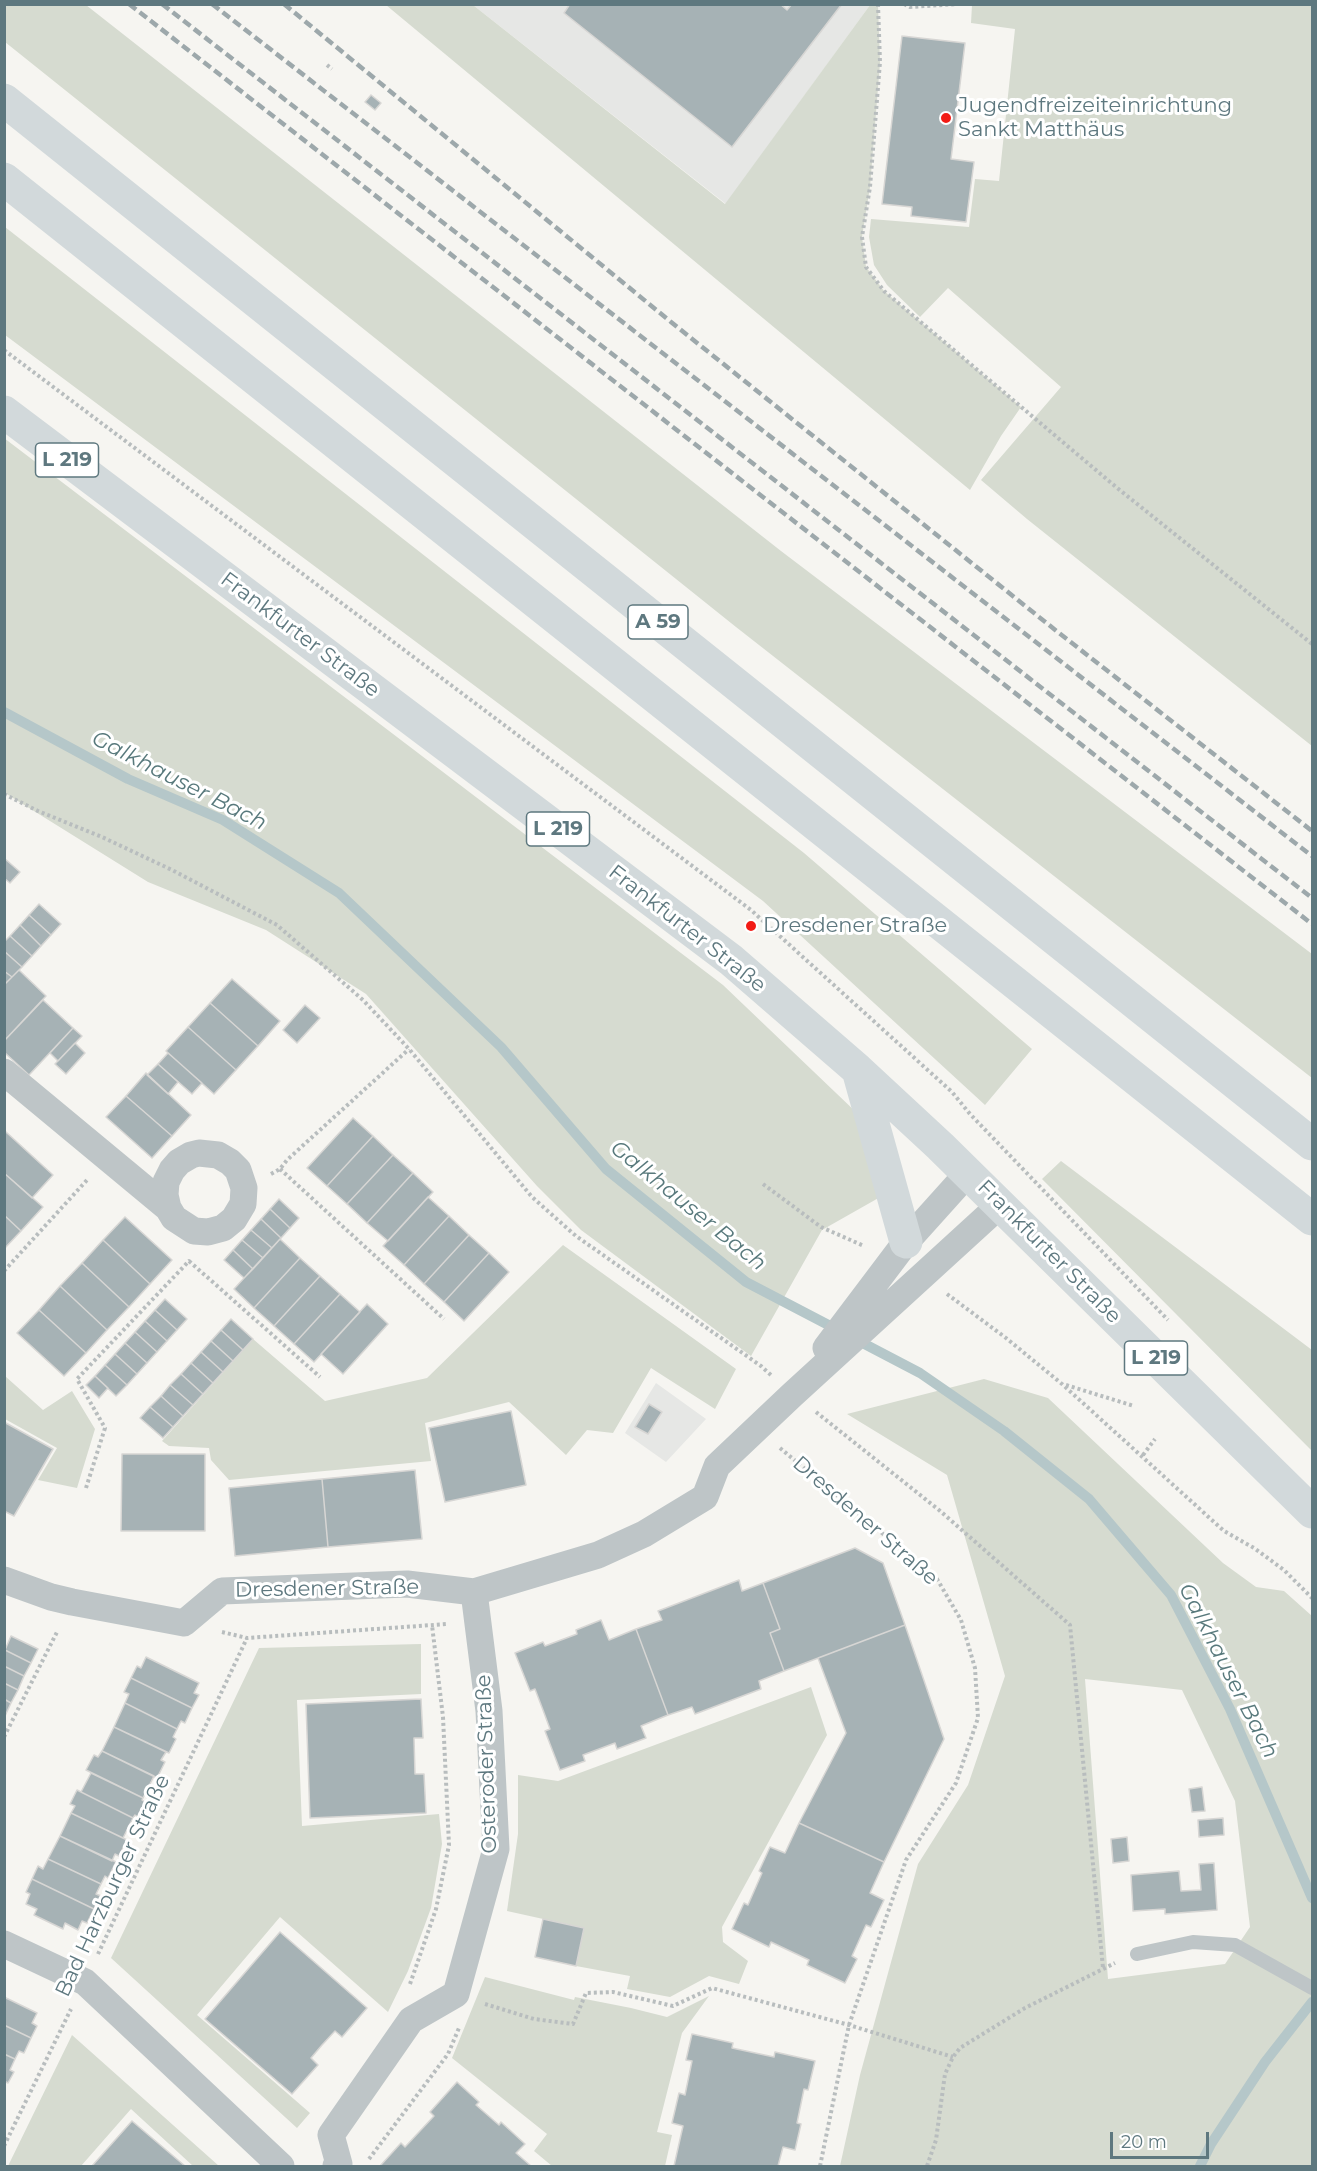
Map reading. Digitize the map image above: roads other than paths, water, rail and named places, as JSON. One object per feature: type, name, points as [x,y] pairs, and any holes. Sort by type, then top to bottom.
[{"type":"main road","name":"A 59","points":[[4,100],[1312,1144]]},
{"type":"main road","name":"A 59","points":[[4,179],[1312,1219]]},
{"type":"main road","name":"Frankfurter Straße","points":[[4,412],[731,960],[858,1070],[1001,1204],[1312,1512]]},
{"type":"main road","points":[[858,1070],[895,1256]]},
{"type":"street","points":[[4,1072],[168,1208],[174,1218],[194,1231],[208,1232],[223,1228],[234,1219],[243,1204],[244,1188],[238,1170],[218,1155],[199,1153],[179,1162],[172,1170],[166,1188],[168,1208]]},
{"type":"street","name":"Dresdener Straße","points":[[792,1395],[895,1256],[968,1173]]},
{"type":"street","name":"Dresdener Straße","points":[[4,1580],[51,1597],[184,1623],[222,1591],[407,1584],[474,1592],[598,1555],[644,1534],[705,1497],[717,1466],[1001,1204]]},
{"type":"street","name":"Osteroder Straße","points":[[336,2166],[339,2164],[331,2135],[411,2020],[463,1997],[496,1849],[489,1711],[474,1592]]},
{"type":"street","points":[[4,1944],[85,1982],[281,2166]]},
{"type":"lane","points":[[1137,1954],[1193,1942],[1234,1945],[1311,1987]]},
{"type":"waterway","name":"Galkhauser Bach","points":[[4,712],[128,779],[223,820],[339,893],[501,1047],[606,1169],[746,1282],[838,1330]]},
{"type":"waterway","name":"Galkhauser Bach","points":[[855,1339],[920,1373],[1004,1431],[1089,1499],[1171,1595],[1230,1709],[1312,1898]]},
{"type":"waterway","points":[[1200,2166],[1211,2144],[1265,2062],[1312,2002]]},
{"type":"railway","points":[[129,4],[1312,924]]},
{"type":"railway","points":[[162,4],[1312,898]]},
{"type":"railway","points":[[212,4],[1312,856]]},
{"type":"railway","points":[[284,4],[671,322],[1054,629],[1312,831]]},
{"type":"place","name":"Jugendfreizeiteinrichtung Sankt Matthäus","points":[[946,118]]},
{"type":"place","name":"Dresdener Straße","points":[[751,926]]}]
